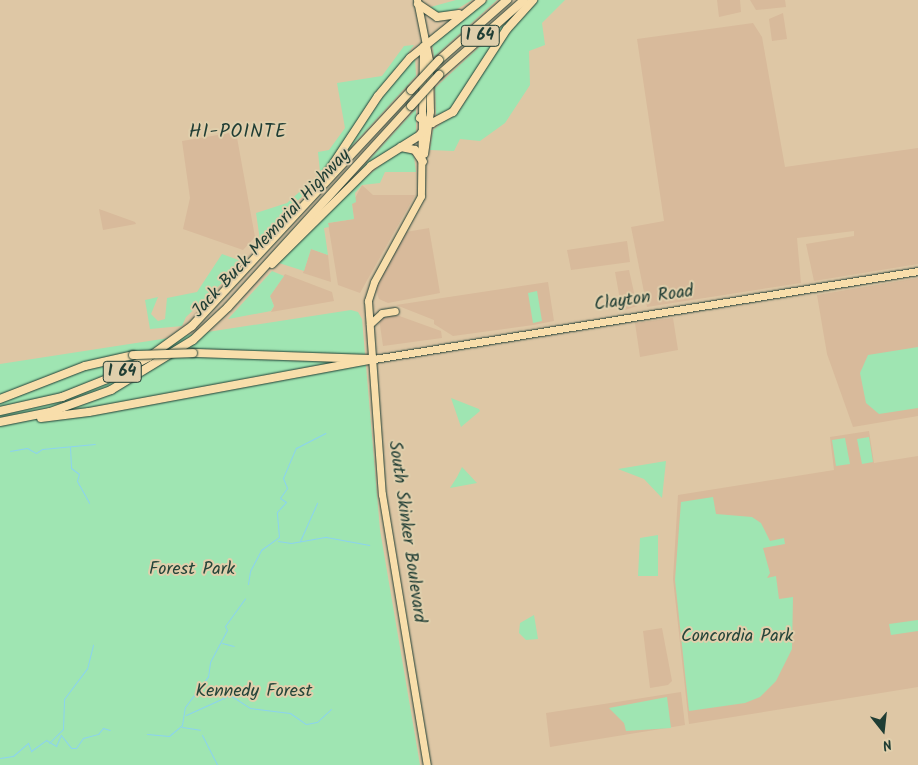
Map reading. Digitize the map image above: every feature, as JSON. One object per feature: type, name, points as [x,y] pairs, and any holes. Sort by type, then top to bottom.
[{"type":"highway","points":[[311,200],[378,96],[424,44],[482,0]]},
{"type":"highway","name":"Jack Buck Memorial Highway","points":[[0,411],[78,392],[149,357],[213,306],[439,60],[506,0]]},
{"type":"highway","name":"Jack Buck Memorial Highway","points":[[0,422],[19,419],[81,402],[139,376],[204,330],[255,277],[439,75],[524,0]]},
{"type":"highway","points":[[255,277],[302,238],[371,166],[420,135],[429,123],[453,112],[507,30],[533,0]]},
{"type":"highway","points":[[417,2],[437,17],[467,10]]},
{"type":"highway","points":[[420,118],[429,123]]},
{"type":"highway","points":[[399,147],[412,149],[422,162]]},
{"type":"highway","points":[[0,399],[85,366],[133,355],[193,353],[374,358]]},
{"type":"highway","points":[[19,419],[89,412],[374,358]]},
{"type":"main road","points":[[417,2],[424,44],[429,60],[429,123],[422,162]]},
{"type":"main road","points":[[422,162],[420,118],[424,44]]},
{"type":"main road","name":"South Skinker Boulevard","points":[[422,162],[420,202],[374,282],[368,301],[374,358],[383,502],[427,765]]},
{"type":"main road","name":"Clayton Road","points":[[374,358],[904,273],[918,269]]},
{"type":"main road","points":[[370,324],[382,313],[395,311]]},
{"type":"shaded area","points":[[717,0],[740,0],[741,12],[719,17]]},
{"type":"shaded area","points":[[750,0],[785,0],[786,7],[756,10]]},
{"type":"shaded area","points":[[783,13],[787,39],[772,41],[769,19]]},
{"type":"shaded area","points":[[753,23],[762,37],[785,167],[918,148],[918,264],[814,281],[806,244],[854,236],[854,231],[797,238],[801,283],[647,307],[631,227],[664,221],[637,39]]},
{"type":"shaded area","points":[[236,132],[255,237],[243,250],[183,229],[190,198],[182,141]]},
{"type":"shaded area","points":[[362,185],[373,195],[415,195],[360,293],[338,285],[328,223],[354,219],[352,204]]},
{"type":"shaded area","points":[[99,209],[135,222],[136,224],[103,230]]},
{"type":"shaded area","points":[[429,228],[440,293],[388,303],[379,299],[376,290],[379,280],[406,232]]},
{"type":"shaded area","points":[[627,241],[630,262],[571,270],[567,250]]},
{"type":"shaded area","points":[[311,249],[328,255],[331,282],[303,273]]},
{"type":"shaded area","points":[[629,270],[637,306],[622,311],[615,272]]},
{"type":"shaded area","points":[[285,274],[332,292],[334,301],[271,312],[274,306],[270,296]]},
{"type":"shaded area","points":[[918,278],[918,416],[853,427],[827,354],[817,295]]},
{"type":"shaded area","points":[[548,282],[554,321],[533,325],[453,336],[434,324],[434,320],[396,305]]},
{"type":"shaded area","points":[[391,313],[441,331],[442,338],[383,346],[379,318]]},
{"type":"shaded area","points":[[673,318],[678,350],[640,357],[635,323]]},
{"type":"shaded area","points":[[869,431],[874,463],[918,456],[918,687],[689,724],[673,579],[678,495],[834,470],[830,437]]},
{"type":"shaded area","points":[[662,628],[672,681],[668,685],[650,688],[643,631]]},
{"type":"shaded area","points":[[681,692],[685,725],[550,747],[546,713]]},
{"type":"green space","points":[[456,0],[472,0],[454,11],[435,14],[427,8]]},
{"type":"green space","points":[[488,0],[497,0],[434,57],[432,41]]},
{"type":"green space","points":[[538,0],[565,0],[542,23],[545,45],[529,51],[530,85],[505,123],[480,141],[460,139],[454,151],[430,150],[433,130],[461,108],[507,34]]},
{"type":"green space","points":[[516,13],[457,103],[447,112],[436,115],[435,88]]},
{"type":"green space","points":[[414,45],[315,183],[260,240],[256,213],[287,203],[316,177],[320,172],[318,152],[329,150],[345,128],[337,83],[382,76],[404,46]]},
{"type":"green space","points":[[415,58],[416,76],[340,159],[396,77]]},
{"type":"green space","points":[[416,109],[416,134],[361,172],[360,170]]},
{"type":"green space","points":[[398,151],[410,152],[414,157],[416,172],[385,172],[380,183],[362,185],[355,193],[356,202],[352,204],[354,219],[328,223],[329,227],[324,228],[328,255],[311,249],[304,271],[279,263],[354,187]]},
{"type":"green space","points":[[222,254],[244,262],[186,317],[182,326],[150,329],[145,300],[158,297],[151,314],[158,321],[165,319],[167,298],[197,292]]},
{"type":"green space","points":[[272,271],[284,276],[270,296],[274,306],[271,311],[228,319]]},
{"type":"green space","points":[[537,291],[542,321],[533,323],[528,293]]},
{"type":"green space","name":"Forest Park","points":[[351,310],[358,312],[362,319],[380,530],[420,765],[0,765],[0,364]]},
{"type":"green space","points":[[918,347],[918,408],[879,414],[866,403],[860,373],[868,355]]},
{"type":"green space","points":[[451,398],[479,409],[480,411],[461,427]]},
{"type":"green space","points":[[869,437],[873,462],[862,464],[857,439]]},
{"type":"green space","points":[[845,438],[850,464],[836,466],[832,440]]},
{"type":"green space","points":[[666,461],[662,498],[644,479],[618,469]]},
{"type":"green space","points":[[462,467],[477,483],[450,488],[457,477]]},
{"type":"green space","name":"Concordia Park","points":[[713,497],[716,514],[752,517],[761,523],[770,541],[784,538],[785,544],[763,548],[770,573],[767,578],[776,576],[779,599],[793,597],[792,649],[776,681],[760,697],[745,703],[689,711],[675,580],[681,502]]},
{"type":"green space","points":[[658,535],[658,576],[638,576],[640,538]]},
{"type":"green space","points":[[534,615],[538,639],[526,640],[519,633],[520,623]]},
{"type":"green space","points":[[918,620],[918,631],[891,635],[889,624]]},
{"type":"green space","points":[[667,697],[671,728],[626,731],[624,723],[609,708]]},
{"type":"waterway","points":[[248,584],[250,571],[261,550],[279,537],[277,512],[286,502],[280,498],[287,488],[283,478],[296,448],[325,433]]},
{"type":"waterway","points":[[10,451],[27,448],[36,453],[42,449],[95,444]]},
{"type":"waterway","points":[[70,447],[71,468],[79,474],[77,481],[89,503]]},
{"type":"waterway","points":[[300,541],[317,503]]},
{"type":"waterway","points":[[278,541],[291,543],[326,537],[369,545]]},
{"type":"waterway","points":[[147,734],[169,736],[182,725],[185,707],[208,677],[210,662],[227,630],[225,626],[245,598]]},
{"type":"waterway","points":[[222,643],[234,646]]},
{"type":"waterway","points":[[49,743],[63,729],[64,699],[87,669],[93,645]]},
{"type":"waterway","points":[[186,715],[230,695],[250,708],[290,713],[306,724],[317,722],[331,709]]},
{"type":"waterway","points":[[182,727],[200,730]]},
{"type":"waterway","points":[[0,758],[13,756],[28,743],[31,751],[46,740],[56,746],[61,735],[71,748],[76,748],[83,738],[98,734],[103,728],[110,730]]},
{"type":"waterway","points":[[202,735],[217,765]]},
{"type":"district","name":"HI-POINTE","points":[[238,133]]},
{"type":"park label","name":"Kennedy Forest","points":[[254,692]]}]
